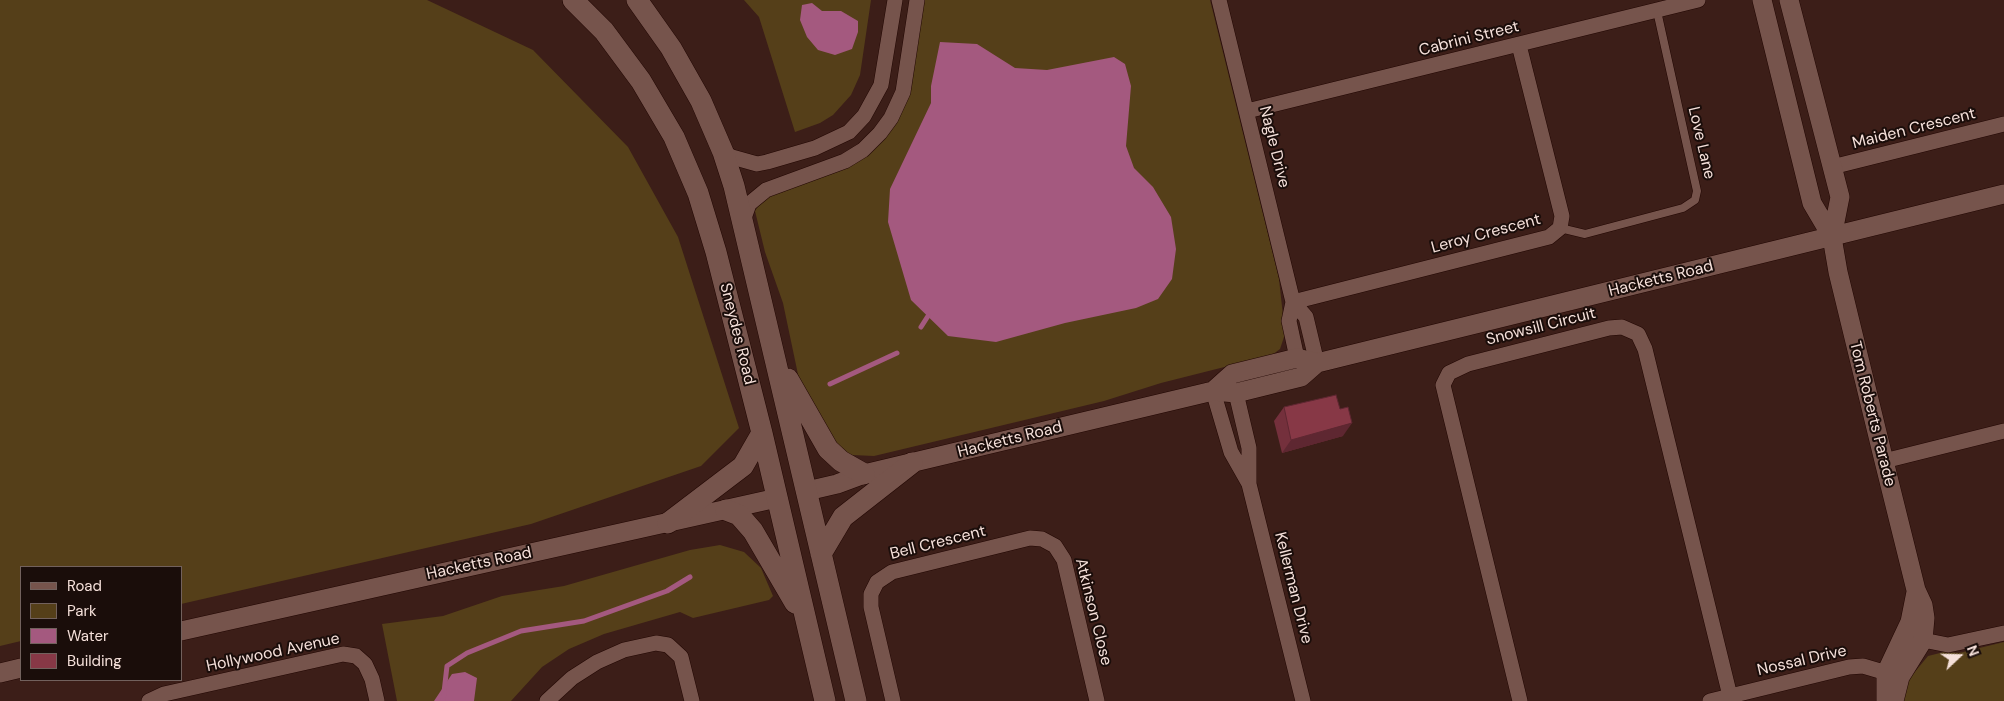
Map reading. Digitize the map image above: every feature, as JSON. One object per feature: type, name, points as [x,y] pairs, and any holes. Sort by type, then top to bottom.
[{"type":"main road","name":"Sneydes Road","points":[[573,0],[604,31],[641,81],[674,136],[698,193],[716,252],[762,433],[825,701]]},
{"type":"main road","name":"Sneydes Road","points":[[637,0],[685,71],[701,101],[723,152],[743,221],[856,701]]},
{"type":"main road","points":[[772,348],[828,449],[841,461],[864,474]]},
{"type":"main road","points":[[668,523],[742,466],[762,433]]},
{"type":"main road","points":[[821,554],[842,517],[912,463]]},
{"type":"main road","points":[[777,498],[807,491]]},
{"type":"main road","points":[[726,510],[739,515],[753,531],[807,625]]},
{"type":"street","points":[[723,152],[732,157],[757,164],[815,148],[849,132],[864,116],[881,85],[895,0]]},
{"type":"street","points":[[743,221],[749,204],[766,190],[845,161],[863,150],[880,133],[891,118],[903,92],[917,0]]},
{"type":"street","name":"Nagle Drive","points":[[1220,0],[1293,302],[1289,321],[1299,368]]},
{"type":"street","name":"Cabrini Street","points":[[1248,111],[1698,0]]},
{"type":"street","name":"Tom Roberts Parade","points":[[1762,0],[1812,204],[1832,236]]},
{"type":"street","name":"Tom Roberts Parade","points":[[1790,0],[1840,197],[1832,236],[1838,272],[1916,590],[1923,605],[1925,618],[1923,640],[1893,675],[1894,701]]},
{"type":"street","name":"Leroy Crescent","points":[[1293,302],[1549,237],[1560,228],[1562,216],[1519,45]]},
{"type":"street","name":"Maiden Crescent","points":[[1832,167],[2004,124]]},
{"type":"street","name":"Hacketts Road","points":[[807,491],[837,484],[864,474],[1213,391],[1317,363],[2004,194]]},
{"type":"street","name":"Nagle Drive","points":[[1293,302],[1306,318],[1317,363]]},
{"type":"street","name":"Snowsill Circuit","points":[[1520,701],[1443,385],[1449,373],[1468,364],[1609,328],[1622,327],[1638,334],[1645,349],[1730,696]]},
{"type":"street","name":"Kellerman Drive","points":[[1234,384],[1249,448],[1249,484],[1303,701]]},
{"type":"street","name":"Kellerman Drive","points":[[1213,391],[1231,452],[1249,484]]},
{"type":"street","points":[[1884,461],[2004,431]]},
{"type":"street","name":"Hacketts Road","points":[[182,631],[420,576],[777,498]]},
{"type":"street","name":"Bell Crescent","points":[[893,701],[871,607],[871,594],[877,582],[886,574],[902,569],[1030,538],[1042,539]]},
{"type":"street","name":"Atkinson Close","points":[[1042,539],[1055,546],[1064,560],[1097,701]]},
{"type":"street","name":"Tom Roberts Parade","points":[[1886,701],[1913,611],[1916,590]]},
{"type":"street","points":[[1906,631],[1923,640],[1955,644],[2004,633]]},
{"type":"street","points":[[548,701],[583,670],[624,650],[656,643],[668,645],[678,652],[684,665],[692,701]]},
{"type":"street","name":"Hollywood Avenue","points":[[149,701],[164,694],[342,654],[356,656],[365,664],[372,679],[377,701]]},
{"type":"street","name":"Nossal Drive","points":[[1710,701],[1849,667],[1863,666],[1893,675]]},
{"type":"street","points":[[0,673],[20,668]]},
{"type":"lane","name":"Love Lane","points":[[1560,228],[1585,234],[1683,208],[1695,200],[1697,191],[1657,10]]},
{"type":"green space","points":[[0,0],[427,0],[533,50],[628,147],[678,237],[739,428],[701,466],[531,524],[182,604],[182,566],[20,566],[20,641],[0,646]]},
{"type":"green space","points":[[744,0],[871,0],[860,75],[851,95],[833,115],[820,123],[795,132],[759,17]]},
{"type":"green space","points":[[923,0],[1210,0],[1279,279],[1285,334],[1280,349],[1272,355],[1161,383],[1104,401],[874,456],[852,455],[838,449],[800,384],[783,303],[765,252],[755,211],[763,198],[888,131]]},
{"type":"green space","points":[[720,545],[744,552],[761,568],[773,596],[769,600],[693,618],[680,612],[604,634],[569,649],[542,667],[511,701],[397,701],[382,624],[443,616],[502,596],[564,586],[690,550]]},
{"type":"green space","points":[[2004,642],[2004,701],[1902,701],[1909,679],[1928,656],[1944,652],[1959,653]]},
{"type":"water","points":[[812,3],[822,11],[841,11],[858,21],[858,32],[852,49],[835,55],[818,50],[807,37],[800,20],[802,5]]},
{"type":"water","points":[[940,42],[977,44],[1015,68],[1047,70],[1114,57],[1125,64],[1131,86],[1126,146],[1134,168],[1153,187],[1171,217],[1176,249],[1172,279],[1158,299],[1136,308],[1065,323],[996,342],[948,336],[911,300],[888,222],[890,189],[931,103],[931,86]]},
{"type":"water","points":[[465,672],[477,678],[474,701],[434,701],[452,674]]},
{"type":"building","points":[[1336,395],[1340,409],[1348,407],[1352,423],[1291,440],[1284,407]]},
{"type":"waterway","points":[[921,327],[928,316]]},
{"type":"waterway","points":[[830,384],[897,353]]},
{"type":"waterway","points":[[443,701],[447,666],[467,653],[521,631],[584,621],[667,591],[690,577]]}]
